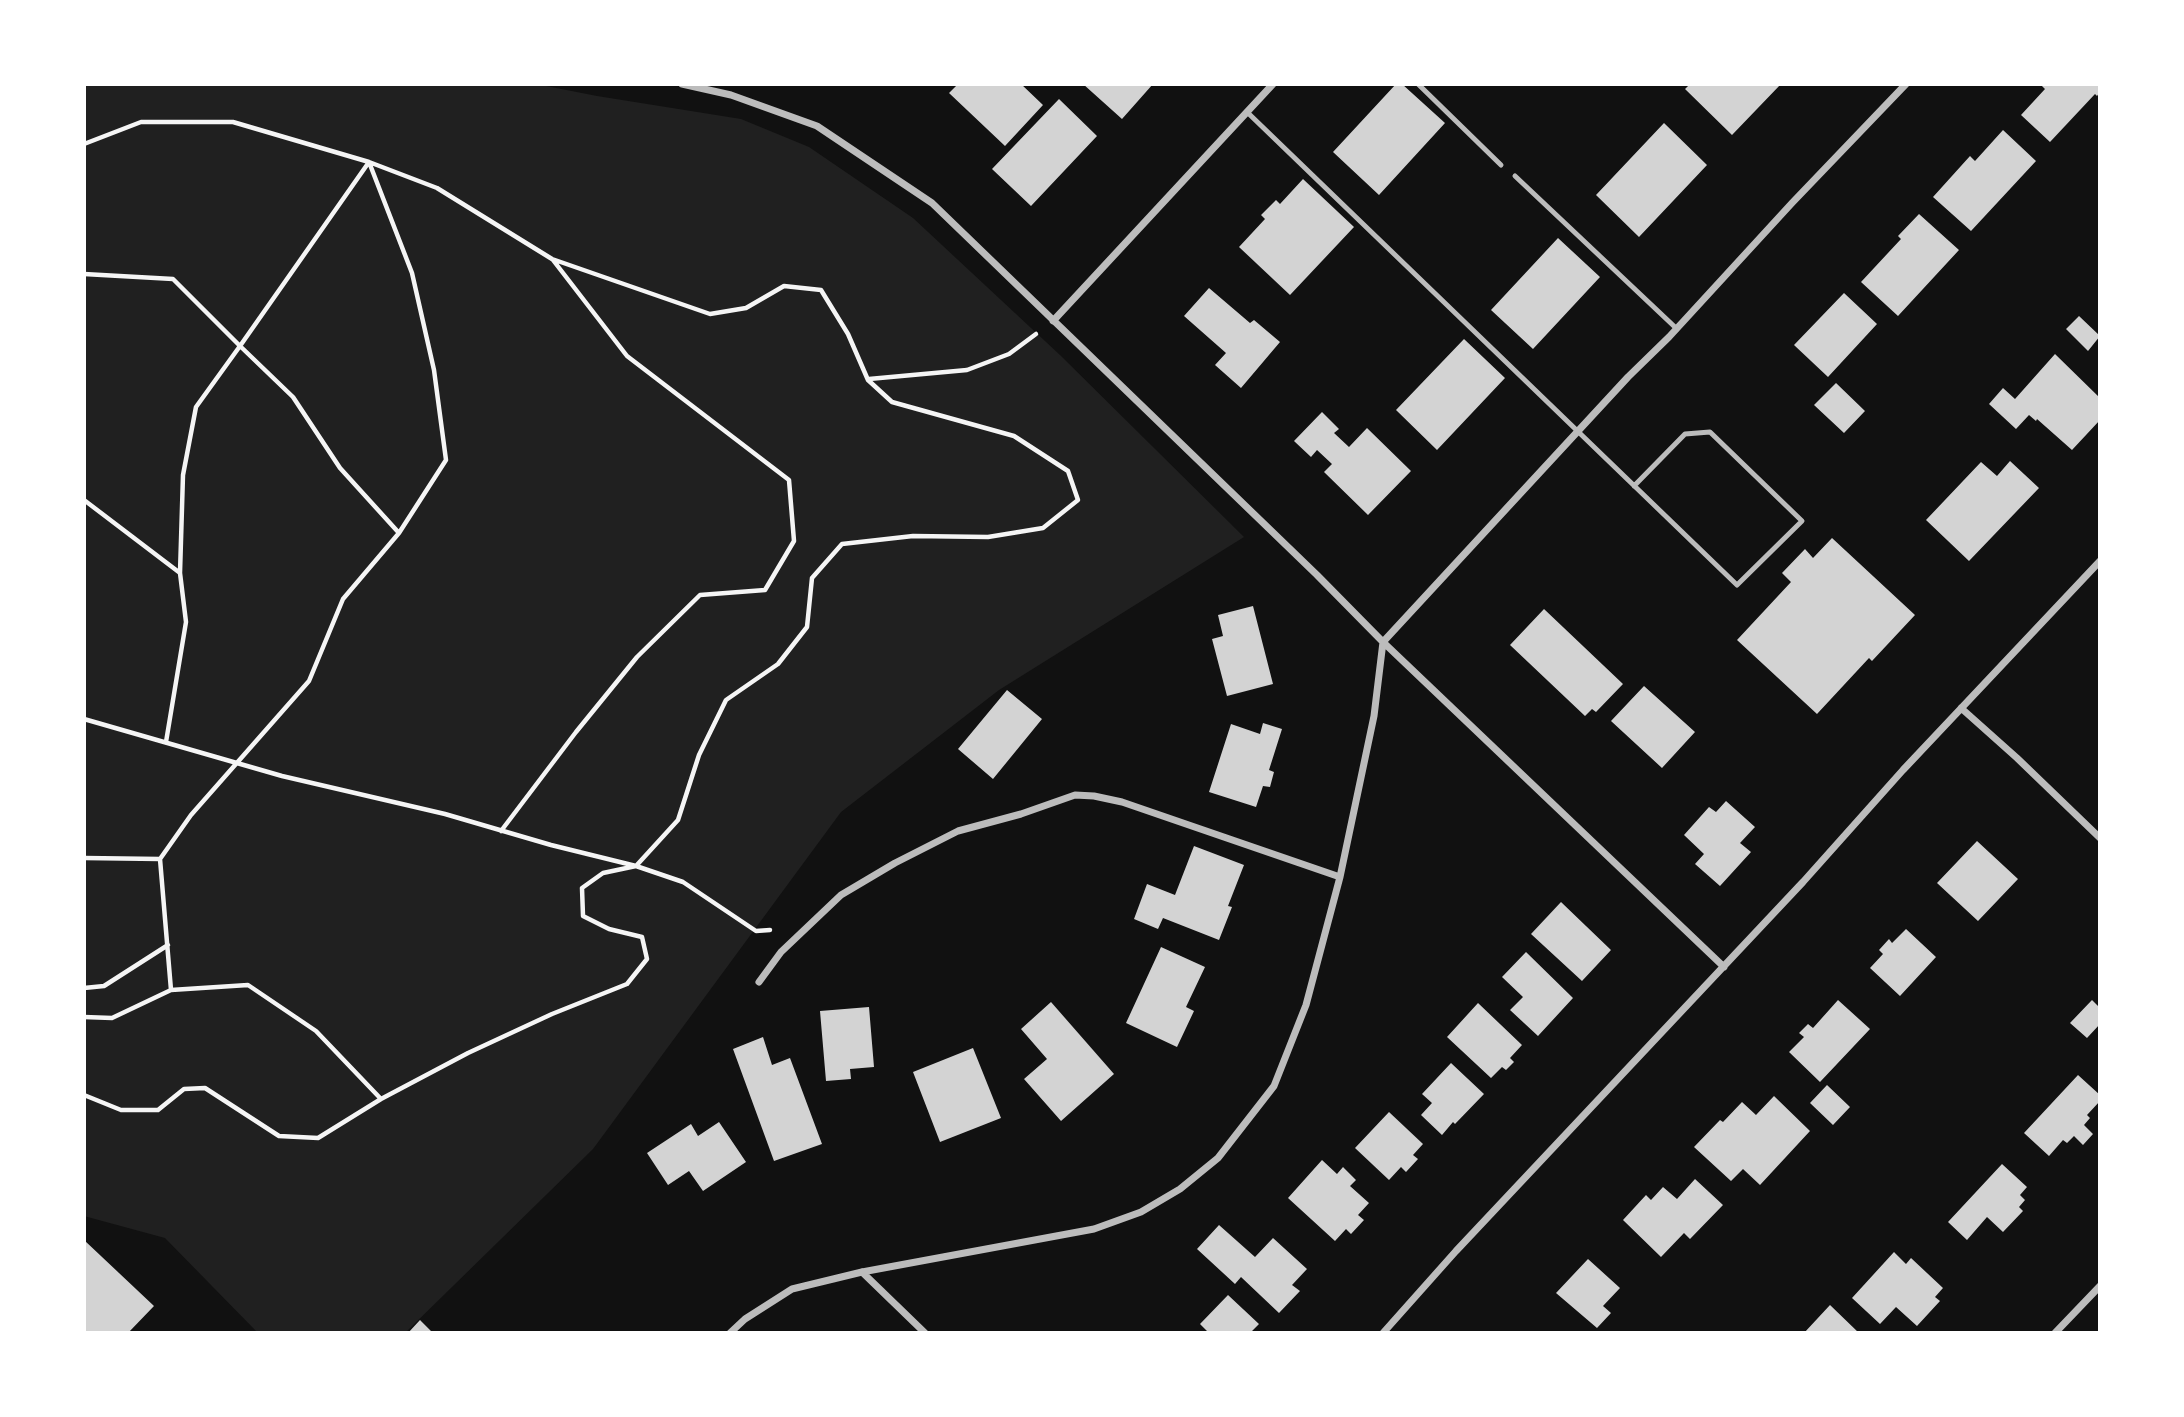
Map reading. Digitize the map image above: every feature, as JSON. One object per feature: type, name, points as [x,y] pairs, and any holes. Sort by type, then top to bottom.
[{"type":"street","points":[[682,84],[731,94],[817,126],[932,202],[1383,642],[1724,967]]},
{"type":"street","points":[[1053,321],[1273,84]]},
{"type":"street","points":[[730,1333],[746,1319],[792,1289],[862,1272],[1094,1229],[1141,1212],[1180,1189],[1218,1158],[1274,1086],[1306,1005],[1340,877],[1374,716],[1383,642],[1578,430],[1906,84]]},
{"type":"street","points":[[1384,1333],[1559,1140],[1724,967],[2100,561]]},
{"type":"street","points":[[1961,708],[2024,764],[2100,838]]},
{"type":"street","points":[[759,982],[781,952],[841,895],[895,863],[958,831],[1021,814],[1075,795],[1122,802],[1340,877]]},
{"type":"street","points":[[862,1272],[925,1333]]},
{"type":"street","points":[[2055,1333],[2100,1286]]},
{"type":"lane","points":[[1418,84],[1502,164]]},
{"type":"lane","points":[[1247,112],[1737,585],[1802,521],[1710,432],[1685,434],[1634,485]]},
{"type":"lane","points":[[1515,176],[1676,329]]},
{"type":"path","points":[[84,144],[141,122],[233,122],[369,162],[438,188],[552,259],[710,314],[746,308],[784,286],[821,290],[848,334],[868,380],[892,402],[1014,436],[1068,471],[1077,500],[1043,528],[988,537],[914,536],[842,544],[812,578],[807,627],[778,664],[726,700],[699,755],[678,820],[636,866],[603,873],[582,888],[583,916],[609,929],[642,937],[647,959],[627,984],[480,1047],[381,1099],[318,1138],[279,1136],[205,1088],[184,1089],[158,1110],[121,1110],[84,1095]]},
{"type":"path","points":[[166,742],[186,622],[180,573],[183,475],[196,407],[369,162]]},
{"type":"path","points":[[171,990],[160,859],[191,815],[309,681],[343,599],[399,533],[446,460],[434,370],[412,273],[369,162]]},
{"type":"path","points":[[501,831],[628,668],[682,612],[700,595],[765,590],[794,541],[789,480],[627,356],[552,259]]},
{"type":"path","points":[[84,274],[173,279],[293,397],[340,468],[399,533]]},
{"type":"path","points":[[868,380],[967,370],[1009,354],[1053,321]]},
{"type":"path","points":[[84,500],[180,573]]},
{"type":"path","points":[[84,719],[282,776],[445,814],[636,866],[683,881],[756,931],[807,927]]},
{"type":"path","points":[[84,858],[160,859]]},
{"type":"path","points":[[84,988],[104,986],[169,944]]},
{"type":"path","points":[[84,1017],[112,1018],[171,990],[248,985],[316,1031],[381,1099]]},
{"type":"shaded area","points":[[84,84],[536,84],[741,119],[809,147],[913,218],[1060,355],[1244,537],[999,690],[841,812],[593,1149],[405,1333],[258,1333],[165,1238],[84,1216]]},
{"type":"building","points":[[958,84],[1021,84],[1043,105],[1005,146],[949,93]]},
{"type":"building","points":[[1083,84],[1153,84],[1122,119]]},
{"type":"building","points":[[1396,84],[1402,84],[1445,123],[1379,195],[1333,152]]},
{"type":"building","points":[[1690,84],[1781,84],[1732,135],[1685,89]]},
{"type":"building","points":[[2040,84],[2100,84],[2100,92],[2097,96],[2095,94],[2050,142],[2021,115],[2045,89]]},
{"type":"building","points":[[1059,99],[1097,136],[1031,206],[992,169]]},
{"type":"building","points":[[1664,123],[1707,165],[1639,237],[1596,195]]},
{"type":"building","points":[[2003,130],[2036,161],[1971,231],[1933,197],[1970,156],[1975,161]]},
{"type":"building","points":[[1303,179],[1354,227],[1290,295],[1239,247],[1265,219],[1261,215],[1276,200],[1280,204]]},
{"type":"building","points":[[1919,214],[1959,250],[1898,316],[1861,282],[1901,239],[1898,236]]},
{"type":"building","points":[[1558,238],[1600,277],[1533,349],[1491,310]]},
{"type":"building","points":[[1209,288],[1250,323],[1254,320],[1280,342],[1241,388],[1215,365],[1226,353],[1184,316]]},
{"type":"building","points":[[1844,293],[1877,324],[1828,377],[1794,345]]},
{"type":"building","points":[[2079,316],[2100,336],[2088,351],[2066,329]]},
{"type":"building","points":[[1464,339],[1505,378],[1437,450],[1396,410]]},
{"type":"building","points":[[2055,354],[2100,398],[2100,420],[2072,450],[2037,419],[2036,421],[2029,415],[2016,429],[1989,404],[2003,388],[2015,399]]},
{"type":"building","points":[[1836,383],[1865,411],[1844,433],[1814,405]]},
{"type":"building","points":[[1322,412],[1339,429],[1334,433],[1349,447],[1367,428],[1411,471],[1368,515],[1324,472],[1332,464],[1317,450],[1311,457],[1294,441]]},
{"type":"building","points":[[2010,461],[2039,488],[1969,561],[1926,520],[1981,462],[1997,476]]},
{"type":"building","points":[[1832,538],[1915,615],[1872,661],[1869,658],[1817,714],[1737,640],[1791,582],[1782,573],[1805,549],[1813,558]]},
{"type":"building","points":[[1253,606],[1273,684],[1227,696],[1212,639],[1223,636],[1218,615]]},
{"type":"building","points":[[1544,609],[1623,684],[1596,712],[1592,709],[1585,716],[1510,645]]},
{"type":"building","points":[[1644,686],[1695,732],[1662,768],[1611,721]]},
{"type":"building","points":[[1007,690],[1042,719],[993,779],[958,749]]},
{"type":"building","points":[[1263,723],[1282,729],[1269,770],[1274,772],[1270,787],[1263,786],[1256,807],[1209,792],[1231,724],[1260,734]]},
{"type":"building","points":[[1726,801],[1755,827],[1740,843],[1751,852],[1720,886],[1695,864],[1704,854],[1684,835],[1709,807],[1716,812]]},
{"type":"building","points":[[1977,841],[2018,879],[1978,921],[1937,883]]},
{"type":"building","points":[[1194,846],[1244,865],[1228,906],[1232,907],[1219,940],[1163,918],[1158,929],[1134,919],[1147,884],[1175,895]]},
{"type":"building","points":[[1561,902],[1611,950],[1582,981],[1531,934]]},
{"type":"building","points":[[1906,929],[1936,957],[1900,996],[1870,968],[1883,954],[1879,950],[1889,939],[1892,943]]},
{"type":"building","points":[[1161,947],[1205,967],[1186,1007],[1194,1011],[1177,1047],[1126,1023]]},
{"type":"building","points":[[1526,952],[1573,998],[1538,1036],[1510,1010],[1523,997],[1502,977]]},
{"type":"building","points":[[1838,1000],[1870,1029],[1820,1082],[1789,1052],[1804,1037],[1799,1033],[1808,1024],[1813,1028]]},
{"type":"building","points":[[2092,1000],[2100,1008],[2100,1024],[2087,1038],[2070,1023]]},
{"type":"building","points":[[1051,1002],[1114,1074],[1061,1121],[1024,1079],[1047,1059],[1021,1029]]},
{"type":"building","points":[[1478,1003],[1522,1045],[1510,1058],[1514,1062],[1506,1070],[1502,1067],[1491,1078],[1447,1037]]},
{"type":"building","points":[[869,1007],[874,1067],[850,1069],[851,1079],[826,1081],[820,1011]]},
{"type":"building","points":[[763,1037],[772,1065],[790,1058],[822,1144],[774,1161],[733,1049]]},
{"type":"building","points":[[973,1048],[1001,1118],[940,1142],[913,1072]]},
{"type":"building","points":[[1451,1063],[1484,1094],[1442,1135],[1421,1115],[1432,1103],[1422,1094]]},
{"type":"building","points":[[2078,1075],[2100,1095],[2100,1101],[2087,1115],[2090,1118],[2084,1125],[2093,1134],[2083,1145],[2074,1136],[2067,1143],[2063,1140],[2049,1156],[2024,1133]]},
{"type":"building","points":[[1827,1085],[1850,1107],[1833,1125],[1810,1103]]},
{"type":"building","points":[[1774,1096],[1810,1131],[1760,1185],[1743,1169],[1731,1181],[1694,1147],[1742,1102],[1756,1115]]},
{"type":"building","points":[[1389,1112],[1423,1144],[1413,1155],[1418,1159],[1406,1172],[1401,1167],[1389,1180],[1355,1148]]},
{"type":"building","points":[[719,1122],[746,1162],[703,1191],[689,1171],[668,1185],[647,1153],[691,1124],[698,1136]]},
{"type":"building","points":[[1322,1160],[1337,1174],[1343,1167],[1356,1180],[1350,1186],[1369,1203],[1358,1215],[1364,1220],[1351,1234],[1346,1229],[1335,1241],[1288,1198]]},
{"type":"building","points":[[2002,1164],[2027,1187],[2020,1195],[2025,1200],[2019,1207],[2023,1211],[2003,1232],[1987,1217],[1967,1240],[1948,1222]]},
{"type":"building","points":[[1695,1179],[1723,1205],[1690,1239],[1684,1233],[1661,1257],[1623,1220],[1646,1195],[1651,1200],[1663,1187],[1677,1199]]},
{"type":"building","points":[[1219,1225],[1255,1257],[1273,1238],[1307,1269],[1292,1285],[1300,1291],[1279,1313],[1241,1277],[1235,1284],[1197,1249]]},
{"type":"building","points":[[84,1240],[154,1306],[128,1333],[84,1331]]},
{"type":"building","points":[[1894,1252],[1906,1264],[1911,1258],[1943,1288],[1935,1297],[1940,1301],[1917,1326],[1896,1307],[1880,1324],[1852,1298]]},
{"type":"building","points":[[1588,1259],[1620,1288],[1603,1306],[1611,1313],[1597,1328],[1556,1293]]},
{"type":"building","points":[[1228,1295],[1259,1324],[1250,1333],[1209,1333],[1200,1324]]},
{"type":"building","points":[[1830,1305],[1859,1333],[1804,1333]]},
{"type":"building","points":[[420,1320],[433,1333],[408,1333]]}]
